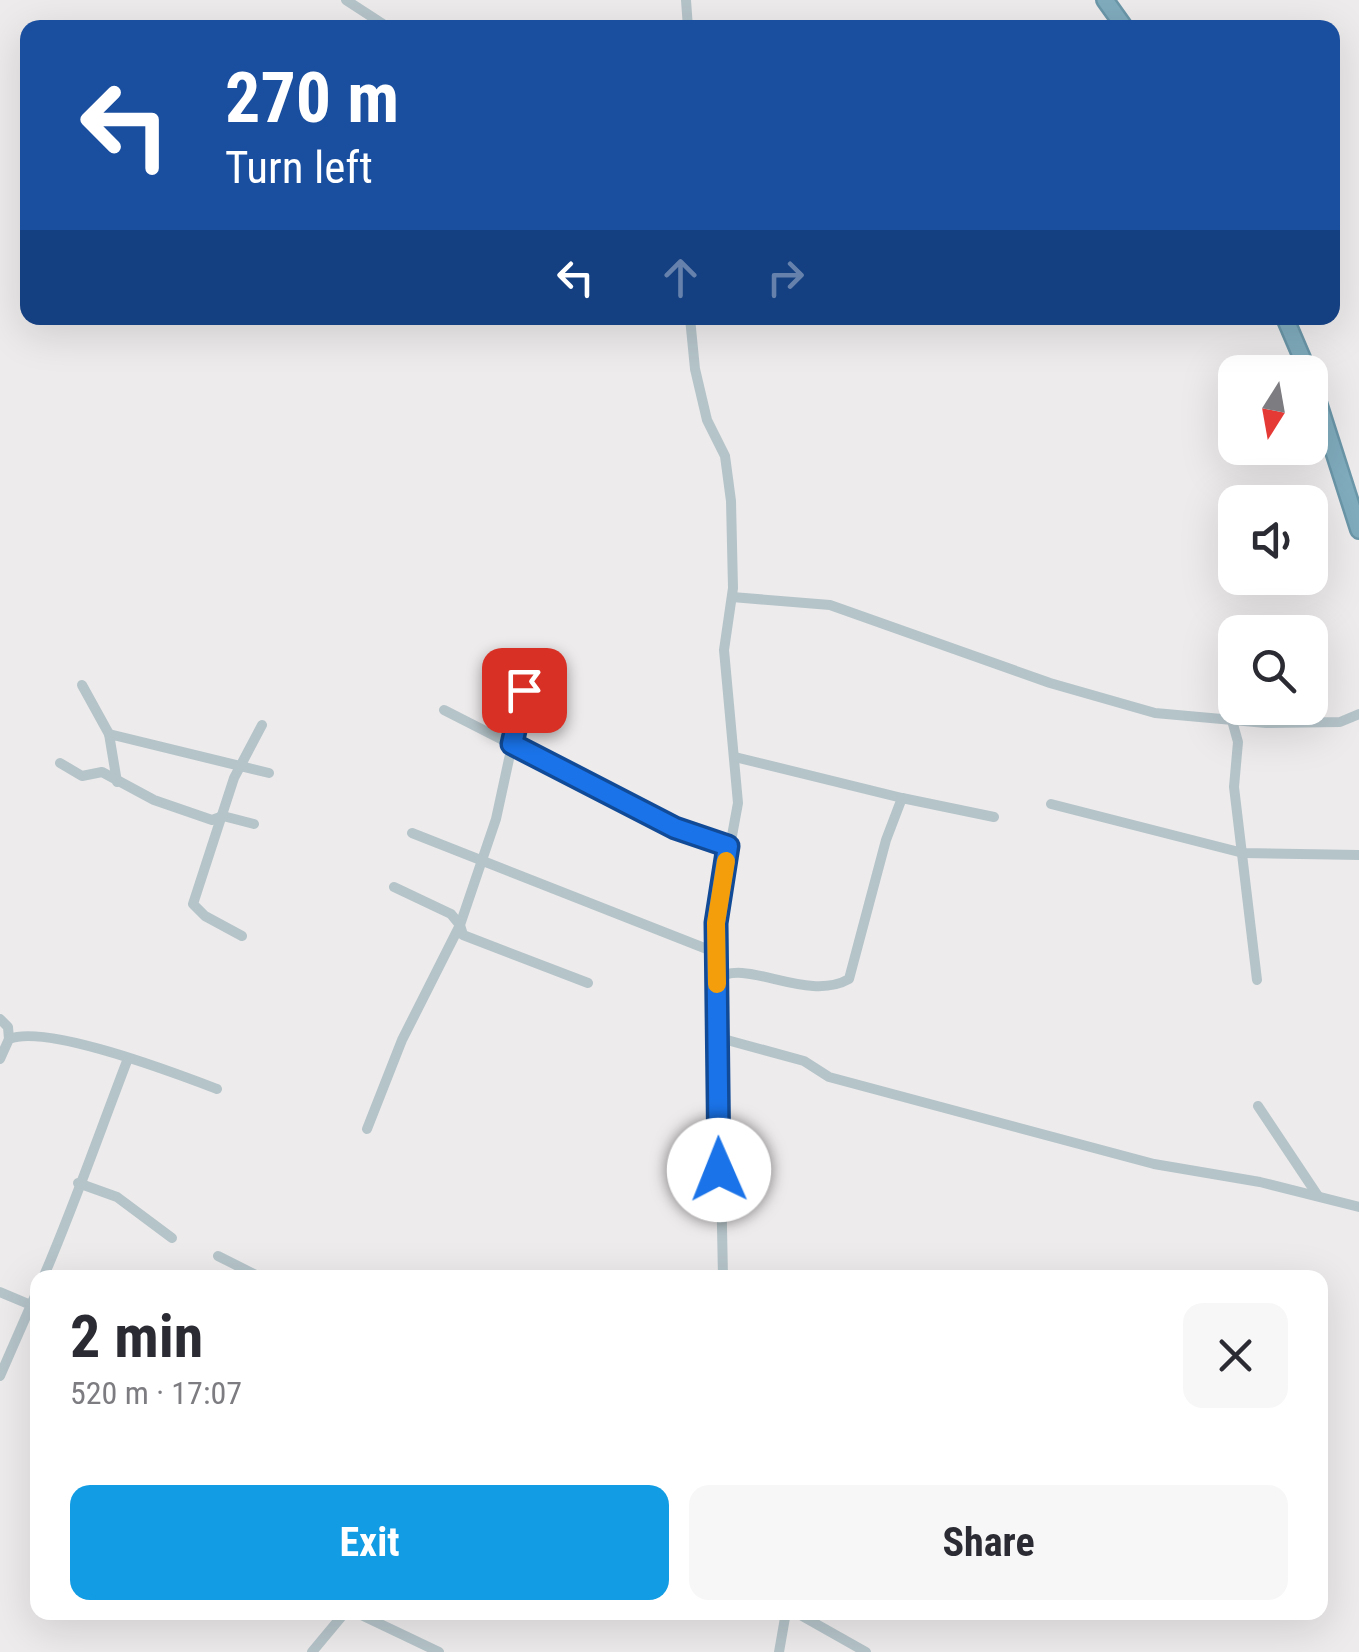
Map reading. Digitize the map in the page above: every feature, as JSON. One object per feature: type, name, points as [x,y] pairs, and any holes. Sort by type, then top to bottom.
[{"type":"highway","points":[[1288,325],[1301,355]]},
{"type":"highway","points":[[1328,434],[1359,530]]},
{"type":"street","points":[[346,0],[377,20]]},
{"type":"street","points":[[691,325],[695,369],[707,420],[726,456],[732,501],[732,596],[724,650],[738,803],[728,846],[716,953],[723,1270]]},
{"type":"street","points":[[732,596],[830,605],[1050,683],[1155,713],[1266,723],[1340,722],[1359,714]]},
{"type":"street","points":[[82,685],[109,734],[117,782]]},
{"type":"street","points":[[367,1129],[402,1040],[460,925],[496,819],[524,690]]},
{"type":"street","points":[[444,710],[675,828],[728,846]]},
{"type":"street","points":[[242,936],[205,916],[194,904],[240,764],[262,725]]},
{"type":"street","points":[[1233,725],[1238,742],[1234,787],[1256,980]]},
{"type":"street","points":[[109,734],[269,773]]},
{"type":"street","points":[[735,757],[994,818]]},
{"type":"street","points":[[60,764],[82,776],[102,772],[154,800],[212,820],[223,816],[254,824]]},
{"type":"street","points":[[717,979],[735,973],[814,988],[836,986],[849,979],[886,840],[902,798]]},
{"type":"street","points":[[1051,804],[1242,853],[1359,855]]},
{"type":"street","points":[[412,833],[479,863],[716,953]]},
{"type":"street","points":[[394,888],[450,914],[464,935],[588,982]]},
{"type":"street","points":[[0,1019],[8,1027],[9,1039],[0,1059]]},
{"type":"street","points":[[9,1039],[26,1032],[39,1034],[218,1089]]},
{"type":"street","points":[[716,1037],[804,1061],[829,1077],[1154,1164],[1359,1206]]},
{"type":"street","points":[[47,1270],[73,1212],[78,1183],[127,1061]]},
{"type":"street","points":[[1258,1106],[1318,1196]]},
{"type":"street","points":[[78,1183],[117,1196],[172,1238]]},
{"type":"street","points":[[218,1256],[246,1270]]},
{"type":"street","points":[[0,1292],[30,1303]]},
{"type":"street","points":[[0,1376],[14,1339],[30,1315]]},
{"type":"street","points":[[312,1652],[339,1620]]},
{"type":"street","points":[[370,1620],[438,1652]]},
{"type":"street","points":[[780,1652],[785,1620]]},
{"type":"street","points":[[809,1620],[866,1652]]},
{"type":"slow traffic","points":[[717,984],[716,923],[726,861]]},
{"type":"route","points":[[524,690],[512,744],[675,828],[728,846],[716,923],[719,1170]]}]
